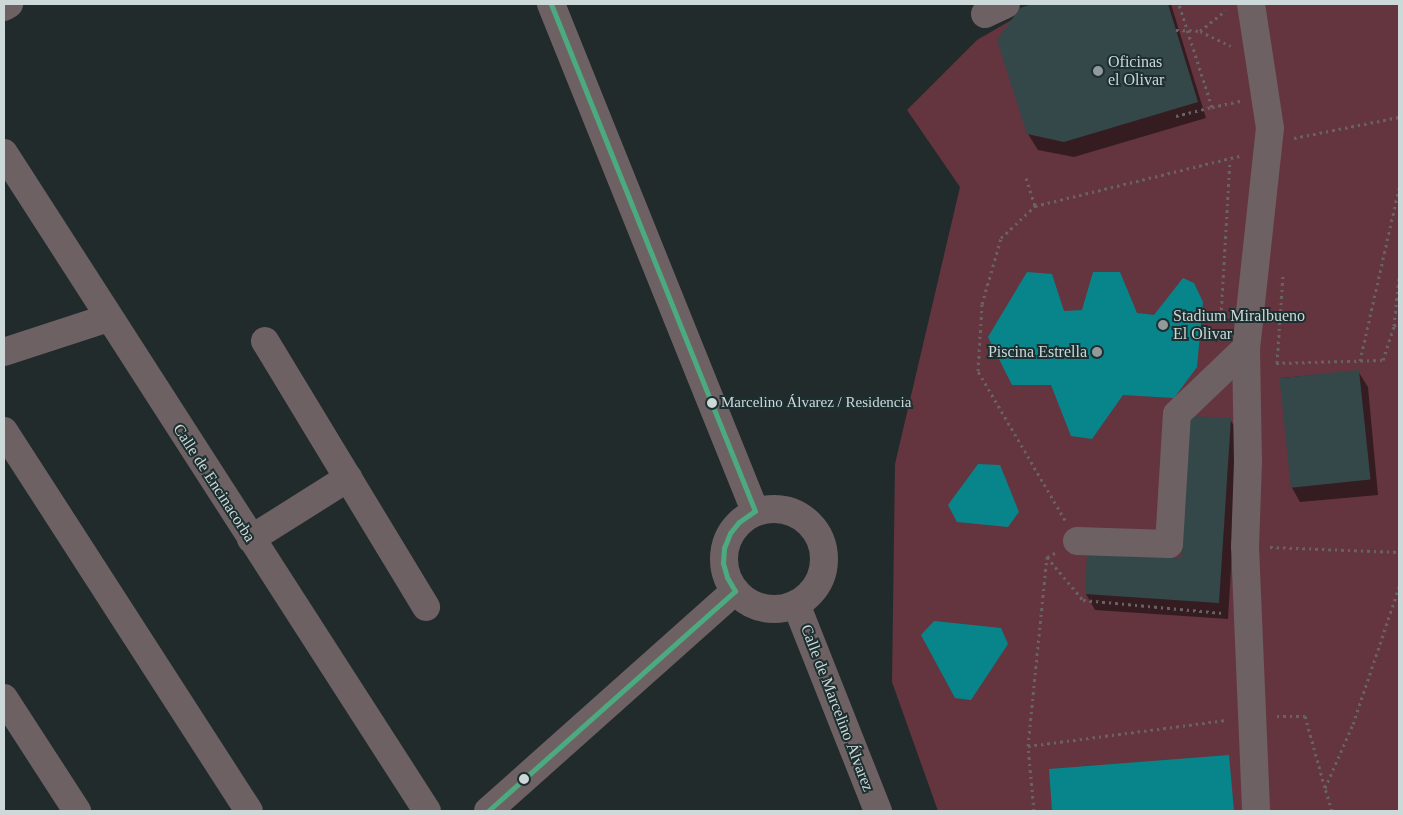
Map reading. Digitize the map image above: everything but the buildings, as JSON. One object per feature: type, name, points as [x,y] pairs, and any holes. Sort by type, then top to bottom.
[{"type":"street","points":[[4,7],[9,4]]},
{"type":"street","points":[[551,4],[756,511]]},
{"type":"street","points":[[1251,4],[1270,128],[1280,142],[1247,356],[1248,462],[1245,546],[1256,811]]},
{"type":"street","name":"Calle de Encinacorba","points":[[4,153],[108,318],[427,811]]},
{"type":"street","points":[[4,352],[108,318]]},
{"type":"street","points":[[265,341],[426,607]]},
{"type":"street","points":[[1077,541],[1169,544],[1177,414],[1247,356]]},
{"type":"street","points":[[4,431],[250,811]]},
{"type":"street","points":[[251,539],[348,478]]},
{"type":"street","points":[[768,508],[784,509],[799,514],[811,524],[820,538],[824,553],[824,569],[818,584],[808,596],[796,604],[780,609],[763,608],[748,602],[735,591],[727,577],[723,563],[724,548],[730,534],[739,522],[756,511],[768,508]]},
{"type":"street","points":[[488,811],[735,591]]},
{"type":"street","name":"Calle de Marcelino Álvarez","points":[[796,604],[878,811]]},
{"type":"street","points":[[4,698],[77,811]]},
{"type":"path","points":[[1176,116],[1212,107],[1179,4]]},
{"type":"path","points":[[1200,31],[1234,4]]},
{"type":"path","points":[[1176,30],[1200,31],[1259,60]]},
{"type":"path","points":[[1047,557],[1077,541],[1019,446],[978,372],[982,304],[1001,238],[1035,206],[1230,160],[1280,142],[1399,117]]},
{"type":"path","points":[[1220,326],[1230,160]]},
{"type":"path","points":[[1026,178],[1035,206]]},
{"type":"path","points":[[1360,361],[1399,188]]},
{"type":"path","points":[[1277,363],[1283,266]]},
{"type":"path","points":[[1247,356],[1277,363],[1383,360],[1394,326],[1399,278]]},
{"type":"path","points":[[1394,326],[1399,322]]},
{"type":"path","points":[[1245,546],[1399,552]]},
{"type":"path","points":[[1047,557],[1083,600],[1248,615]]},
{"type":"path","points":[[1034,811],[1028,746],[1047,557]]},
{"type":"path","points":[[1325,788],[1353,724],[1399,587]]},
{"type":"path","points":[[1028,746],[1252,716],[1305,716],[1332,811]]},
{"type":"shaded area","name":"Stadium Miralbueno El Olivar","points":[[1039,4],[1399,4],[1399,811],[938,811],[892,682],[895,464],[960,187],[907,110],[977,40]]},
{"type":"water","name":"Piscina Estrella","points":[[1027,272],[1052,274],[1064,311],[1082,310],[1093,272],[1120,272],[1137,313],[1154,315],[1183,278],[1194,283],[1203,302],[1197,367],[1174,398],[1123,395],[1092,439],[1071,436],[1051,385],[1012,385],[988,337]]},
{"type":"water","points":[[978,464],[1000,465],[1019,512],[1008,527],[957,522],[948,505]]},
{"type":"water","points":[[934,621],[1001,628],[1008,644],[971,700],[955,698],[921,635]]},
{"type":"water","points":[[1229,755],[1234,811],[1052,811],[1049,769]]},
{"type":"transit line","points":[[488,811],[735,591],[727,577],[723,563],[724,548],[730,533],[739,522],[755,511],[551,4]]},
{"type":"place","name":"Oficinas el Olivar","points":[[1098,71]]},
{"type":"place","name":"Stadium Miralbueno El Olivar","points":[[1163,325]]},
{"type":"place","name":"Piscina Estrella","points":[[1097,352]]},
{"type":"place","name":"Marcelino Álvarez / Residencia","points":[[712,403]]}]
